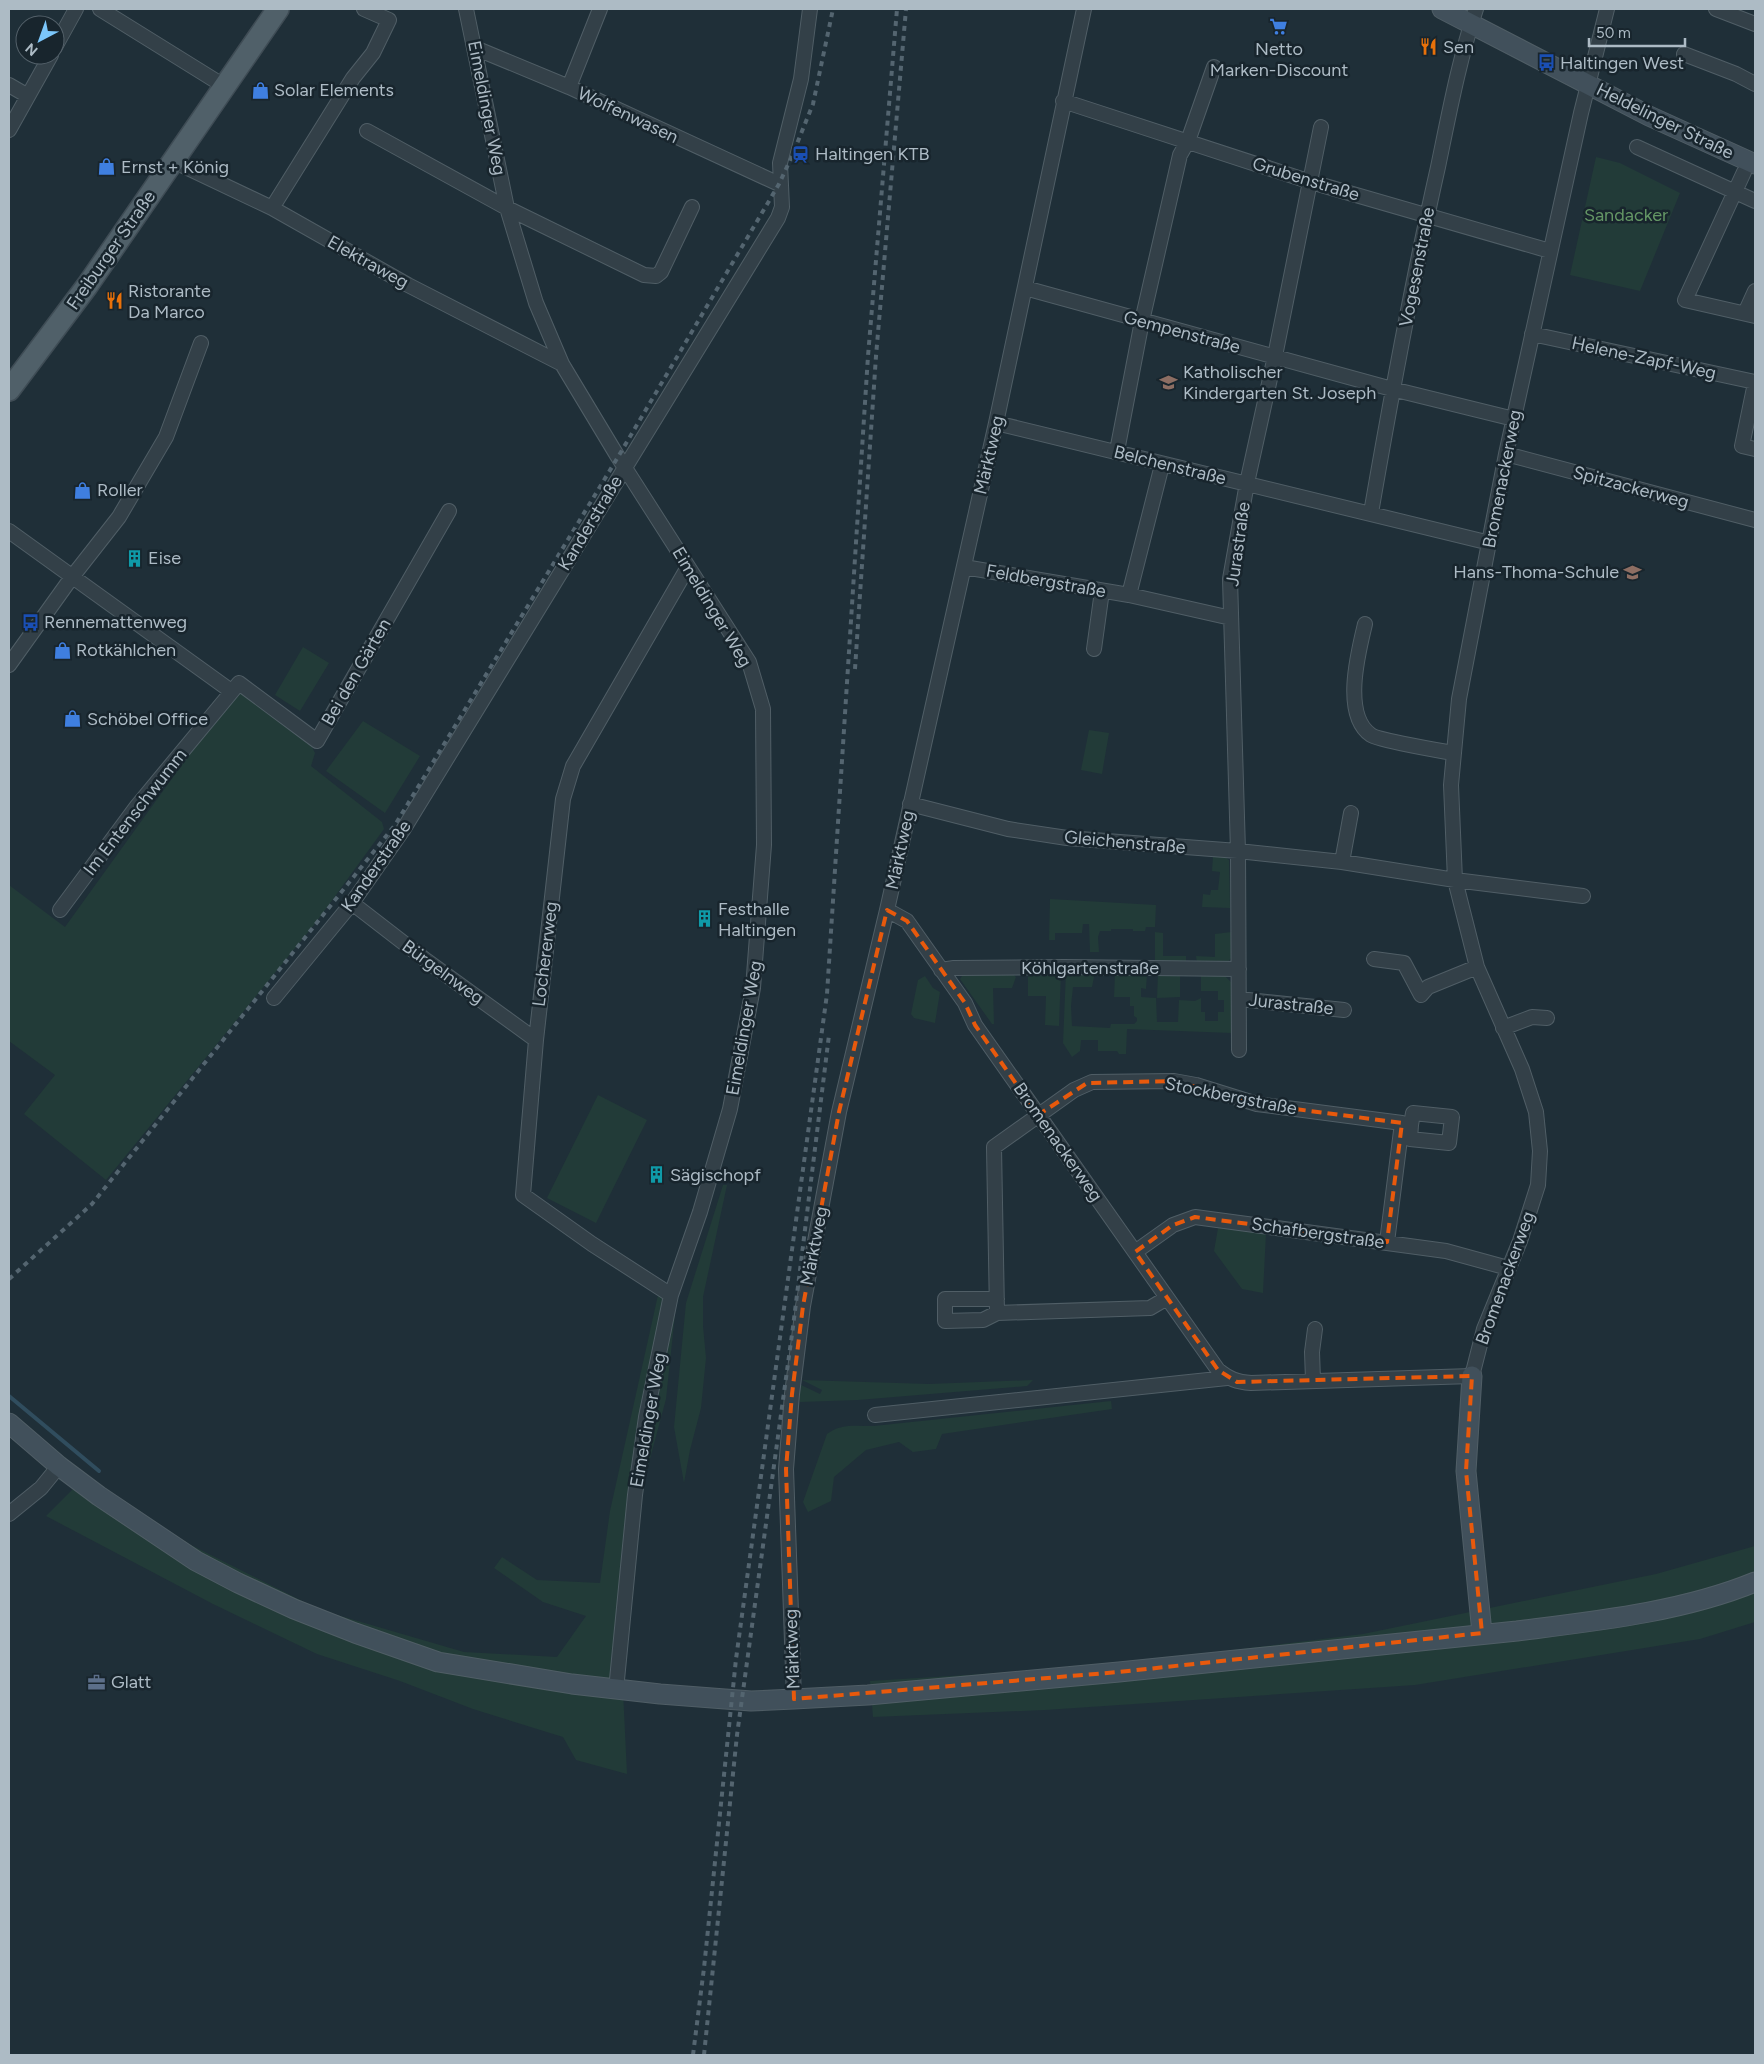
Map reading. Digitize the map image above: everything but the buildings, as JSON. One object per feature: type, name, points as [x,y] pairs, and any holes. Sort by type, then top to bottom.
[{"type":"main road","name":"Freiburger Straße","points":[[9,390],[87,286],[278,9]]},
{"type":"street","points":[[65,29],[76,9]]},
{"type":"street","points":[[100,9],[224,86]]},
{"type":"street","points":[[272,208],[352,78],[373,53],[389,20],[364,9]]},
{"type":"street","name":"Eimeldinger Weg","points":[[466,9],[507,208],[536,303],[562,364],[624,467],[749,662],[763,709],[764,844],[753,988],[730,1110],[700,1212],[671,1295],[646,1418],[635,1494],[616,1690]]},
{"type":"street","points":[[569,87],[600,9]]},
{"type":"street","name":"Kanderstraße","points":[[274,998],[352,903],[403,830],[778,218],[782,207],[779,184],[780,164],[801,79],[810,9]]},
{"type":"street","name":"Märktweg","points":[[794,1700],[786,1469],[793,1384],[803,1306],[839,1112],[888,910],[996,423],[1084,9]]},
{"type":"street","name":"Heldelinger Straße","points":[[1442,9],[1474,16],[1588,84],[1750,168],[1735,192],[1685,300],[1750,314],[1755,291]]},
{"type":"street","name":"Bromenackerweg","points":[[1472,1376],[1484,1329],[1520,1241],[1538,1185],[1540,1151],[1536,1112],[1522,1069],[1478,967],[1454,880],[1451,785],[1459,699],[1506,454],[1550,251],[1607,9]]},
{"type":"street","points":[[1716,9],[1755,24]]},
{"type":"street","name":"Vogesenstraße","points":[[1371,513],[1392,389],[1427,216],[1466,38],[1474,16]]},
{"type":"street","name":"Wolfenwasen","points":[[475,48],[569,87],[779,184]]},
{"type":"street","points":[[1684,54],[1736,74],[1755,84]]},
{"type":"street","points":[[9,130],[45,65]]},
{"type":"street","points":[[1117,451],[1142,321],[1180,155],[1188,141],[1214,67]]},
{"type":"street","points":[[9,85],[28,96]]},
{"type":"street","name":"Grubenstraße","points":[[1063,101],[1311,182],[1550,251]]},
{"type":"street","name":"Jurastraße","points":[[1240,1050],[1238,851],[1230,579],[1247,483],[1275,356],[1321,126]]},
{"type":"street","name":"Eimeldinger Weg","points":[[367,131],[507,208]]},
{"type":"street","points":[[1637,147],[1755,201]]},
{"type":"street","name":"Elektraweg","points":[[173,161],[272,208],[408,284],[562,364]]},
{"type":"street","points":[[507,208],[644,275],[656,276],[666,265],[692,207]]},
{"type":"street","name":"Gempenstraße","points":[[1025,288],[1392,389],[1514,419]]},
{"type":"street","name":"Helene-Zapf-Weg","points":[[1532,334],[1755,382]]},
{"type":"street","points":[[9,665],[72,577],[119,517],[166,436],[201,343]]},
{"type":"street","points":[[1755,382],[1742,446],[1755,449]]},
{"type":"street","name":"Belchenstraße","points":[[996,423],[1117,451],[1162,465],[1247,483],[1490,542]]},
{"type":"street","name":"Spitzackerweg","points":[[1506,454],[1755,520]]},
{"type":"street","name":"Feldbergstraße","points":[[1129,595],[1162,465]]},
{"type":"street","name":"Bei den Gärten","points":[[231,691],[239,683],[317,741],[449,511]]},
{"type":"street","points":[[9,531],[231,691]]},
{"type":"street","name":"Lochererweg","points":[[671,1295],[592,1244],[523,1195],[536,1040],[563,799],[573,766],[688,567]]},
{"type":"street","name":"Feldbergstraße","points":[[964,567],[1129,595],[1231,618]]},
{"type":"street","points":[[1094,649],[1102,591]]},
{"type":"street","points":[[1365,624],[1356,660],[1354,696],[1361,725],[1372,736],[1454,753]]},
{"type":"street","name":"Im Entenschwumm","points":[[60,910],[137,806],[231,691]]},
{"type":"street","name":"Gleichenstraße","points":[[910,804],[1008,829],[1047,835],[1342,862],[1454,880],[1583,896]]},
{"type":"street","points":[[1342,862],[1351,813]]},
{"type":"street","name":"Bürgelnweg","points":[[352,903],[427,961],[536,1040]]},
{"type":"street","name":"Bromenackerweg","points":[[888,910],[907,921],[965,1003],[975,1025],[1218,1370],[1227,1378]]},
{"type":"street","points":[[1374,959],[1404,963],[1421,995],[1428,987],[1478,967]]},
{"type":"street","name":"Köhlgartenstraße","points":[[941,970],[954,968],[1064,966],[1239,969]]},
{"type":"street","name":"Jurastraße","points":[[1239,999],[1344,1010]]},
{"type":"street","points":[[1503,1028],[1532,1017],[1547,1018]]},
{"type":"street","name":"Stockbergstraße","points":[[1167,1298],[1150,1308],[997,1306],[994,1147],[1038,1114],[1087,1083],[1174,1081],[1196,1085],[1257,1104],[1407,1124],[1387,1242]]},
{"type":"street","name":"Schafbergstraße","points":[[1135,1252],[1173,1225],[1195,1217],[1446,1251],[1508,1268]]},
{"type":"street","points":[[1313,1380],[1312,1352],[1315,1329]]},
{"type":"street","points":[[875,1415],[1227,1378],[1237,1382],[1251,1382],[1472,1376],[1466,1471],[1482,1633]]},
{"type":"street","points":[[9,1423],[59,1466],[114,1507],[196,1561],[238,1583],[312,1616],[377,1642],[438,1662],[616,1690],[751,1701],[794,1700],[1100,1674],[1587,1622],[1669,1607],[1755,1582]]},
{"type":"street","points":[[9,1514],[40,1488],[59,1466]]},
{"type":"highlighted area","points":[[887,910],[907,921],[965,1003],[975,1025],[1038,1115],[1087,1083],[1174,1081],[1257,1104],[1402,1123],[1387,1242],[1195,1217],[1173,1225],[1135,1252],[1218,1370],[1237,1382],[1472,1376],[1466,1471],[1482,1633],[1119,1672],[794,1699],[786,1469],[792,1394],[803,1306],[839,1112]]},
{"type":"green space","name":"Sandacker","points":[[1596,157],[1620,163],[1680,193],[1640,291],[1570,275]]},
{"type":"green space","points":[[303,647],[329,663],[300,711],[275,695]]},
{"type":"green space","points":[[241,693],[312,747],[315,753],[311,766],[382,822],[384,829],[314,925],[106,1180],[24,1114],[55,1075],[9,1041],[9,885],[65,927],[212,723]]},
{"type":"green space","points":[[363,721],[420,756],[385,813],[326,771]]},
{"type":"green space","points":[[1089,730],[1109,733],[1102,774],[1081,770]]},
{"type":"green space","points":[[1213,856],[1225,857],[1229,860],[1230,908],[1202,907],[1203,894],[1210,895],[1211,890],[1218,890],[1220,872],[1212,871]]},
{"type":"green space","points":[[1050,899],[1156,905],[1155,927],[1146,927],[1145,931],[1111,929],[1111,931],[1100,931],[1098,937],[1099,952],[1090,952],[1089,924],[1083,924],[1082,933],[1055,933],[1055,940],[1049,940]]},
{"type":"green space","points":[[1155,932],[1163,933],[1163,956],[1186,956],[1186,963],[1155,963]]},
{"type":"green space","points":[[1231,932],[1231,958],[1227,963],[1197,963],[1196,956],[1215,957],[1215,934]]},
{"type":"green space","points":[[1032,972],[1061,972],[1059,1026],[1045,1025],[1046,996],[1028,996],[1028,977]]},
{"type":"green space","points":[[1066,972],[1095,972],[1092,987],[1073,987],[1071,1006],[1072,1026],[1110,1028],[1111,1024],[1134,1024],[1137,1021],[1137,1018],[1134,1016],[1134,1006],[1130,1006],[1130,997],[1114,997],[1115,973],[1147,974],[1146,989],[1141,988],[1141,997],[1156,998],[1157,1022],[1178,1022],[1179,1000],[1195,1001],[1201,998],[1201,1012],[1205,1012],[1205,1021],[1218,1021],[1218,1012],[1224,1012],[1224,1000],[1218,1000],[1218,991],[1201,991],[1201,975],[1225,976],[1232,983],[1232,1033],[1127,1029],[1126,1054],[1119,1054],[1117,1051],[1098,1051],[1098,1040],[1081,1040],[1080,1051],[1072,1057],[1063,1043]]},
{"type":"green space","points":[[964,973],[1013,974],[1016,977],[1012,988],[993,988],[994,1024],[992,1024],[960,979]]},
{"type":"green space","points":[[1158,974],[1180,975],[1180,997],[1157,998]]},
{"type":"green space","points":[[925,976],[933,988],[940,992],[935,1023],[914,1018],[911,1014],[918,980]]},
{"type":"green space","points":[[598,1095],[647,1120],[596,1223],[547,1198]]},
{"type":"green space","points":[[723,1185],[727,1185],[703,1297],[706,1358],[701,1408],[684,1483],[674,1427],[686,1303]]},
{"type":"green space","points":[[1218,1228],[1266,1233],[1263,1293],[1242,1289],[1214,1251]]},
{"type":"green space","points":[[658,1295],[676,1305],[666,1399],[635,1515],[619,1607],[627,1774],[576,1760],[563,1737],[473,1709],[400,1681],[317,1654],[213,1604],[46,1516],[85,1477],[189,1544],[320,1610],[464,1652],[557,1657],[586,1616],[543,1602],[494,1568],[502,1557],[537,1580],[600,1583],[610,1511]]},
{"type":"green space","points":[[802,1380],[929,1384],[1033,1380],[1027,1386],[858,1400],[800,1402],[797,1383],[820,1394],[822,1390]]},
{"type":"green space","points":[[1111,1401],[1112,1409],[942,1434],[936,1449],[913,1452],[899,1442],[866,1450],[834,1477],[831,1501],[808,1512],[803,1502],[827,1434],[838,1428],[874,1426]]},
{"type":"green space","points":[[1755,1546],[1755,1622],[1700,1639],[1415,1685],[1045,1710],[873,1717],[870,1681],[1094,1667],[1363,1634],[1656,1574]]},
{"type":"waterway","points":[[9,1396],[99,1471]]},
{"type":"railway","points":[[9,1279],[92,1204],[395,825],[618,457],[779,184],[813,104],[833,9]]},
{"type":"railway","points":[[693,2055],[704,1968],[736,1659],[827,994],[868,356],[897,9]]},
{"type":"railway","points":[[855,669],[876,356],[906,9]]},
{"type":"railway","points":[[704,2055],[737,1735],[793,1327],[829,1035]]},
{"type":"place","name":"Netto Marken-Discount","points":[[1279,26]]},
{"type":"place","name":"Sen","points":[[1429,47]]},
{"type":"place","name":"Haltingen West","points":[[1546,63]]},
{"type":"place","name":"Solar Elements","points":[[260,90]]},
{"type":"place","name":"Haltingen KTB","points":[[801,154]]},
{"type":"place","name":"Ernst + König","points":[[107,167]]},
{"type":"place","name":"Ristorante Da Marco","points":[[114,301]]},
{"type":"place","name":"Katholischer Kindergarten St. Joseph","points":[[1169,382]]},
{"type":"place","name":"Roller","points":[[83,490]]},
{"type":"place","name":"Eise","points":[[134,558]]},
{"type":"place","name":"Hans-Thoma-Schule","points":[[1633,572]]},
{"type":"place","name":"Rennemattenweg","points":[[30,622]]},
{"type":"place","name":"Rotkählchen","points":[[62,650]]},
{"type":"place","name":"Schöbel Office","points":[[73,719]]},
{"type":"place","name":"Festhalle Haltingen","points":[[704,919]]},
{"type":"place","name":"Sägischopf","points":[[656,1175]]},
{"type":"place","name":"Glatt","points":[[97,1682]]}]
